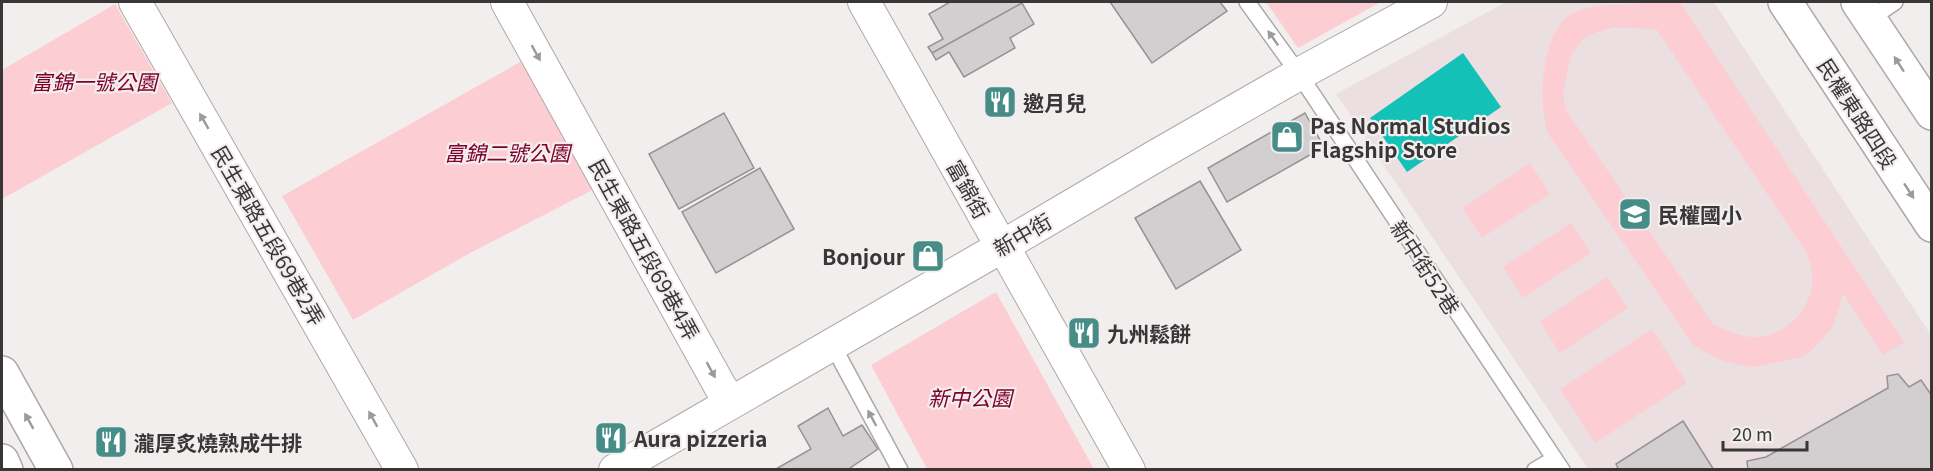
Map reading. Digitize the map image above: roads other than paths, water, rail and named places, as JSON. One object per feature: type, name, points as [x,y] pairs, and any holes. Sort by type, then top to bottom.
[{"type":"main road","name":"民權東路四段","points":[[1785,2],[1932,225]]},
{"type":"main road","points":[[1874,7],[1932,113]]},
{"type":"main road","points":[[2,374],[56,470]]},
{"type":"main road","points":[[2,461],[6,470]]},
{"type":"street","name":"民生東路五段69巷2弄","points":[[135,2],[402,470]]},
{"type":"street","name":"民生東路五段69巷4弄","points":[[507,2],[721,388],[731,402]]},
{"type":"street","name":"富錦街","points":[[864,2],[1129,470]]},
{"type":"street","name":"新中街","points":[[615,470],[1299,74],[1431,2]]},
{"type":"lane","name":"新中街52巷","points":[[1247,2],[1299,74],[1558,464]]},
{"type":"lane","points":[[832,344],[900,470]]},
{"type":"lane","points":[[1535,470],[1558,464]]},
{"type":"water","points":[[1463,53],[1501,107],[1407,172],[1370,118]]},
{"type":"place","name":"邀月兒","points":[[1000,102]]},
{"type":"place","name":"Pas Normal Studios Flagship Store","points":[[1287,137]]},
{"type":"place","name":"民權國小","points":[[1635,214]]},
{"type":"place","name":"Bonjour","points":[[928,256]]},
{"type":"place","name":"九州鬆餅","points":[[1084,333]]},
{"type":"place","name":"Aura pizzeria","points":[[611,438]]},
{"type":"place","name":"瀧厚炙燒熟成牛排","points":[[111,442]]},
{"type":"park label","name":"富錦一號公園","points":[[94,81]]},
{"type":"park label","name":"富錦二號公園","points":[[507,152]]},
{"type":"park label","name":"新中公園","points":[[970,397]]}]
